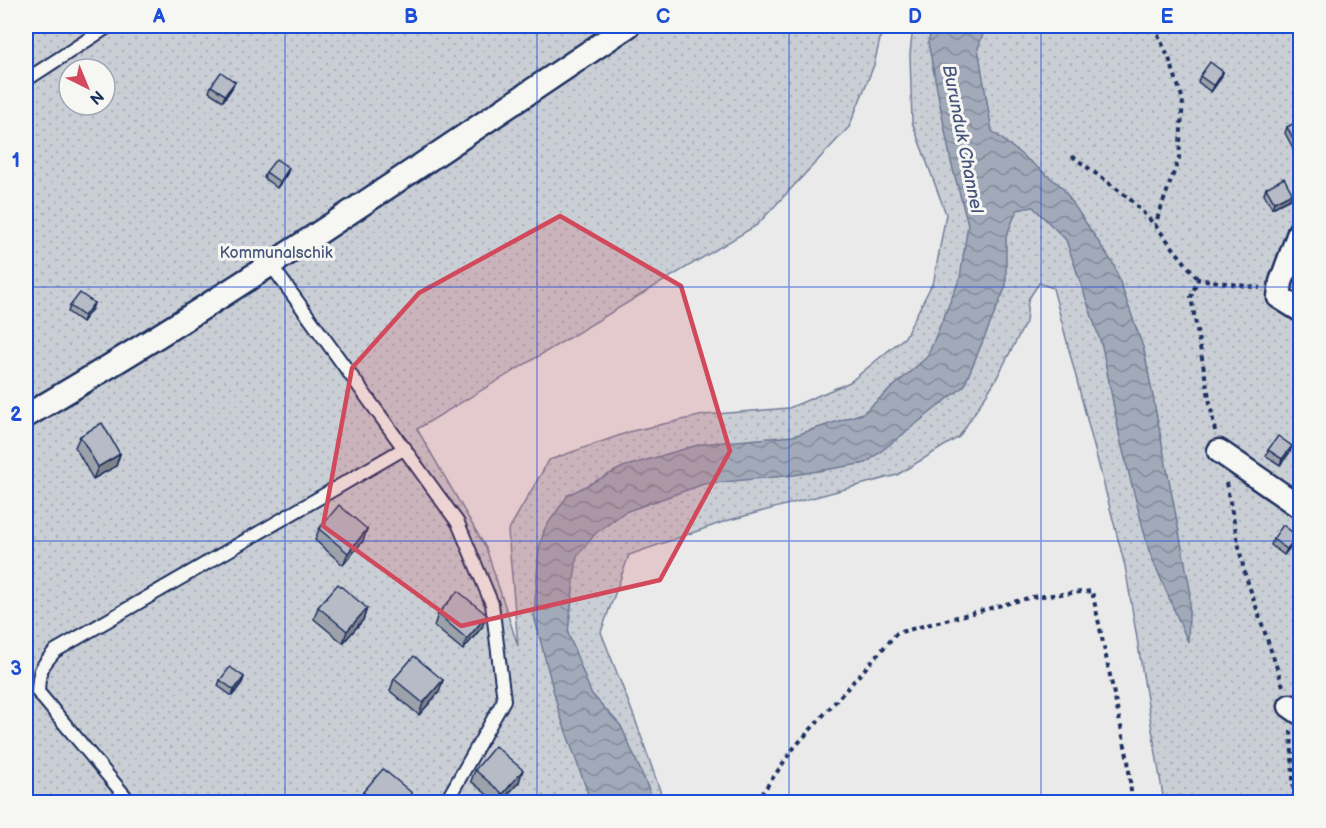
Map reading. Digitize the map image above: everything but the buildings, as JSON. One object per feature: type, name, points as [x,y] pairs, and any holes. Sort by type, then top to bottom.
[{"type":"street","points":[[26,416],[99,374],[272,265],[628,26]]},
{"type":"street","points":[[1300,230],[1281,282],[1280,297],[1300,310]]},
{"type":"street","points":[[1219,451],[1300,507]]},
{"type":"lane","points":[[26,80],[109,26]]},
{"type":"lane","points":[[272,265],[458,523],[492,604],[504,700],[446,802]]},
{"type":"lane","points":[[130,802],[38,692],[39,671],[45,662],[55,651],[405,448]]},
{"type":"path","points":[[1154,26],[1170,61],[1183,100],[1179,158],[1155,225]]},
{"type":"path","points":[[1072,156],[1130,198],[1198,279],[1255,286],[1280,297]]},
{"type":"path","points":[[1198,279],[1191,297],[1244,571],[1295,709],[1294,802]]},
{"type":"path","points":[[756,802],[792,749],[897,633],[1032,597],[1092,591],[1128,760],[1132,802]]},
{"type":"highlighted area","points":[[560,216],[681,286],[730,451],[660,580],[461,626],[323,526],[352,368],[419,293]]},
{"type":"green space","name":"Kommunalschik","points":[[26,26],[883,26],[874,65],[849,127],[757,225],[417,429],[486,548],[518,646],[508,531],[549,460],[632,431],[704,415],[789,408],[850,382],[905,337],[934,280],[946,214],[912,122],[910,54],[913,26],[1300,26],[1300,802],[1164,802],[1125,566],[1053,288],[1039,283],[1028,300],[1026,322],[995,381],[959,437],[897,475],[726,521],[629,555],[601,632],[664,802],[26,802]]},
{"type":"water","name":"Burunduk Channel","points":[[933,26],[986,26],[978,48],[992,131],[1062,187],[1114,265],[1144,350],[1190,589],[1188,642],[1149,551],[1121,443],[1102,346],[1066,240],[1033,207],[1017,210],[1006,237],[1006,286],[964,386],[866,463],[794,475],[704,484],[625,512],[596,533],[577,556],[568,633],[591,693],[621,726],[649,790],[651,802],[591,802],[559,712],[534,616],[539,548],[545,528],[568,495],[623,467],[701,444],[793,436],[863,413],[927,357],[960,278],[968,224],[951,162],[928,42]]}]
